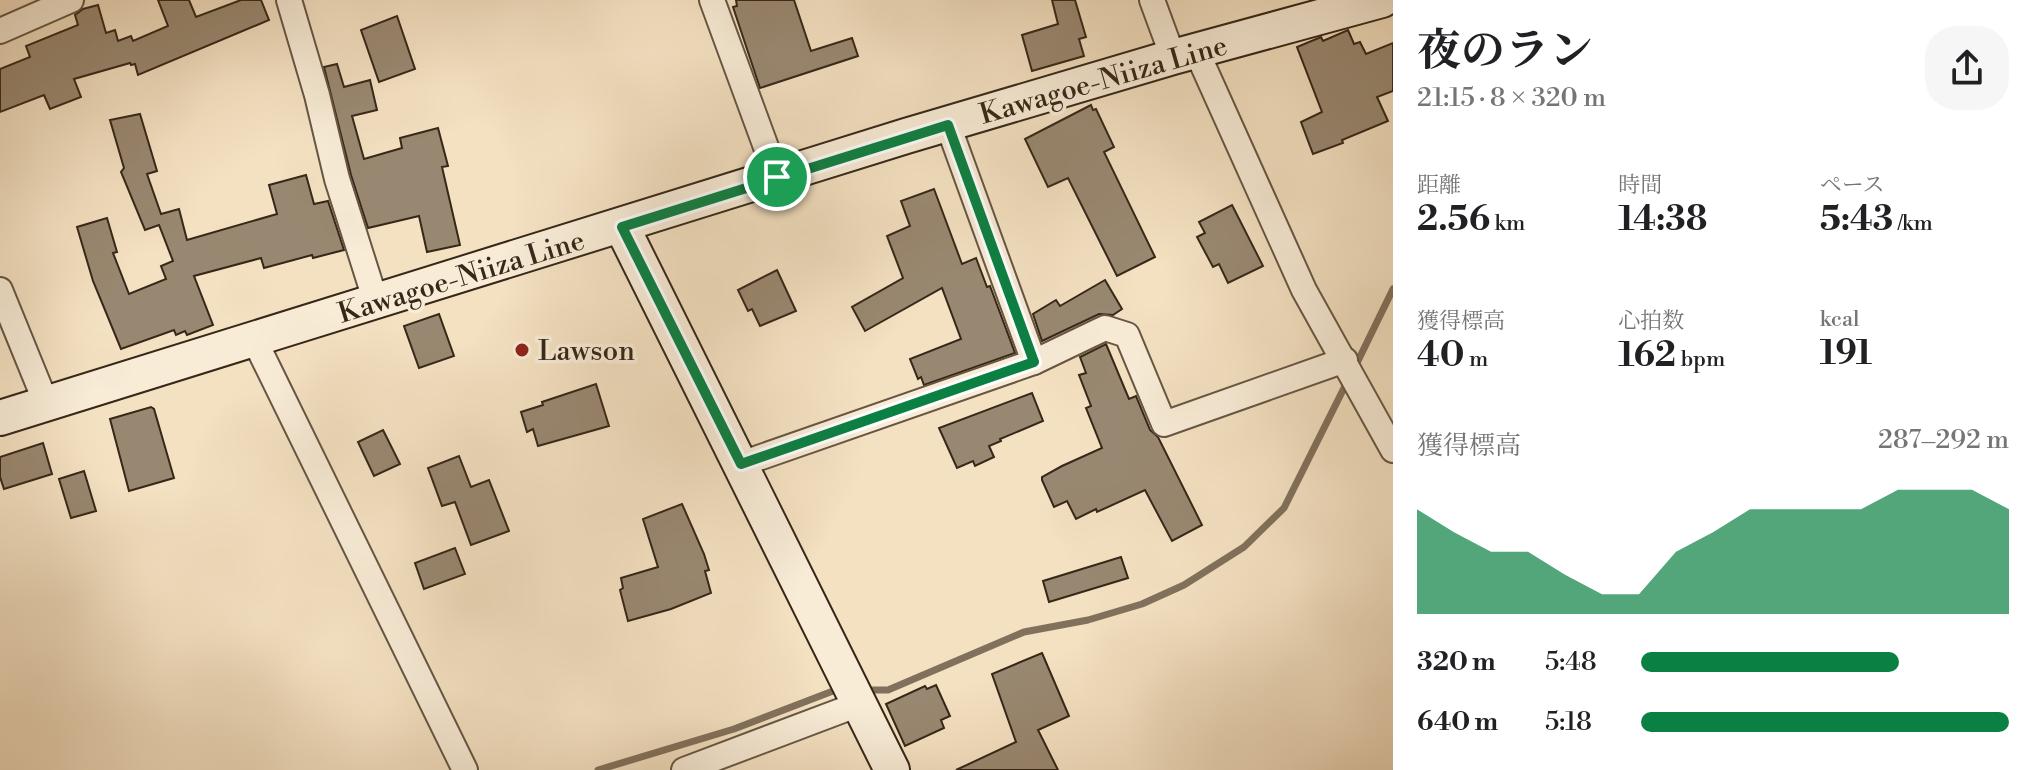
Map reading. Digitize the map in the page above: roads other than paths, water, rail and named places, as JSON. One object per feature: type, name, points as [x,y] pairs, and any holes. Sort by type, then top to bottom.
[{"type":"main road","name":"Kawagoe-Niiza Line","points":[[0,418],[1185,54],[1300,11],[1382,0]]},
{"type":"main road","points":[[622,227],[892,770]]},
{"type":"street","points":[[0,31],[71,0]]},
{"type":"street","points":[[289,0],[317,95],[337,179],[376,302]]},
{"type":"street","points":[[712,0],[777,177]]},
{"type":"street","points":[[1152,0],[1185,54],[1304,290],[1393,450]]},
{"type":"street","points":[[948,125],[1034,362]]},
{"type":"street","points":[[0,290],[46,403]]},
{"type":"street","points":[[741,464],[1034,362],[1105,328],[1127,335],[1164,424],[1345,360]]},
{"type":"street","points":[[254,339],[465,770]]},
{"type":"street","points":[[684,770],[859,704]]},
{"type":"waterway","points":[[1354,369],[1393,289]]},
{"type":"waterway","points":[[865,690],[888,690],[1024,632],[1088,620],[1142,604],[1184,585],[1244,547],[1284,508],[1348,380]]},
{"type":"waterway","points":[[598,770],[734,729],[841,690]]},
{"type":"place","name":"Lawson","points":[[522,350]]}]
